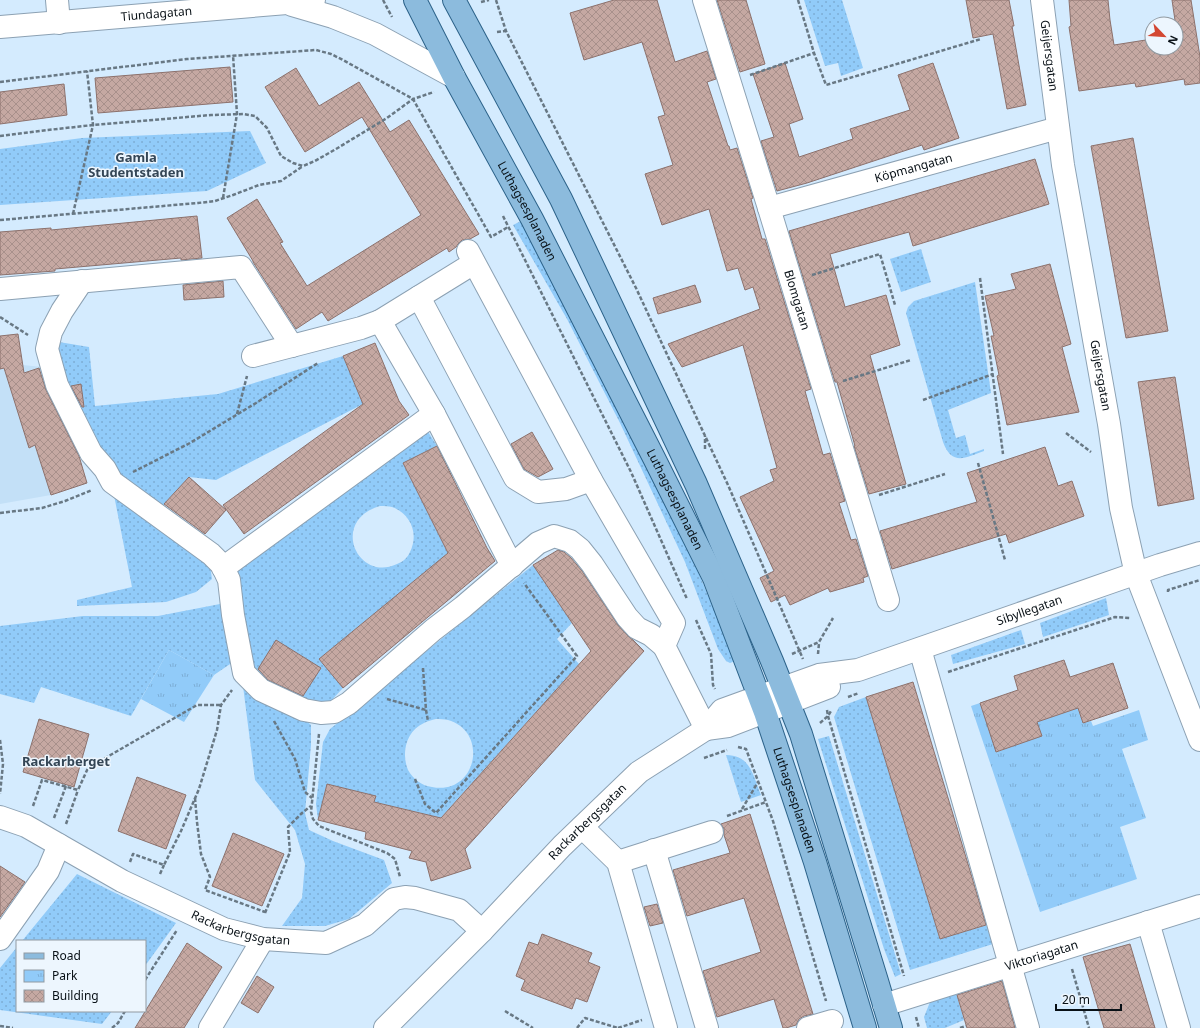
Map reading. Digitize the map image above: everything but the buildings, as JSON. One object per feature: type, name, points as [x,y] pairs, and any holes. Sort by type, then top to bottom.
[{"type":"main road","name":"Luthagsesplanaden","points":[[415,0],[454,77],[532,219],[714,578],[762,704],[816,862],[865,1028]]},
{"type":"main road","name":"Luthagsesplanaden","points":[[454,0],[568,214],[696,484],[786,695],[801,734],[891,1028]]},
{"type":"street","points":[[57,0],[59,23]]},
{"type":"street","name":"Tiundagatan","points":[[0,27],[314,0]]},
{"type":"street","name":"Blomgatan","points":[[704,0],[792,282],[888,600]]},
{"type":"street","name":"Geijersgatan","points":[[1042,0],[1063,165],[1109,424],[1121,508],[1136,574],[1200,740]]},
{"type":"street","points":[[291,2],[333,17],[386,39],[454,77]]},
{"type":"street","name":"Köpmangatan","points":[[769,208],[1058,128]]},
{"type":"street","points":[[253,356],[361,328],[380,321],[419,297],[471,257],[591,480],[674,623],[664,646]]},
{"type":"street","points":[[0,289],[241,267],[292,346]]},
{"type":"street","points":[[82,281],[62,311],[51,332],[47,349],[57,385],[91,453],[105,469],[112,482],[211,554],[224,568],[229,580],[233,615],[244,673],[263,691],[304,710],[321,713],[334,712],[349,703],[433,630],[464,607],[538,543],[554,536],[570,541],[580,548],[627,617],[637,628],[651,635],[664,646],[706,729]]},
{"type":"street","points":[[419,297],[515,478],[538,492],[566,489],[591,480]]},
{"type":"street","points":[[380,321],[434,414],[512,566]]},
{"type":"street","points":[[224,568],[434,414]]},
{"type":"street","name":"Sibyllegatan","points":[[786,695],[824,689],[858,670],[1200,553]]},
{"type":"street","points":[[920,649],[1028,1028]]},
{"type":"street","name":"Rackarbergsgatan","points":[[385,1028],[482,931],[562,846],[639,772],[706,729],[722,710],[762,704],[786,695]]},
{"type":"street","name":"Rackarbergsgatan","points":[[0,817],[26,826],[122,881],[224,930],[263,940],[326,943],[365,925],[394,899],[405,897],[459,910],[482,931]]},
{"type":"street","points":[[618,862],[654,850],[718,824]]},
{"type":"street","points":[[582,827],[618,862],[666,1028]]},
{"type":"street","points":[[0,938],[48,871],[53,841]]},
{"type":"street","points":[[654,850],[706,1028]]},
{"type":"street","name":"Viktoriagatan","points":[[884,1005],[1200,906]]},
{"type":"street","points":[[1148,922],[1179,1028]]},
{"type":"street","points":[[210,1028],[263,940]]},
{"type":"street","points":[[808,1028],[832,1021]]},
{"type":"path","points":[[383,0],[395,24],[386,39]]},
{"type":"path","points":[[496,0],[506,31],[636,288],[712,450],[804,663]]},
{"type":"path","points":[[798,0],[814,53],[826,85],[981,39]]},
{"type":"path","points":[[0,82],[187,59],[233,55],[316,50],[331,54],[413,99],[491,237],[508,227]]},
{"type":"path","points":[[729,82],[814,53]]},
{"type":"path","points":[[223,198],[237,114],[233,55]]},
{"type":"path","points":[[73,214],[93,125],[87,71]]},
{"type":"path","points":[[429,86],[439,96]]},
{"type":"path","points":[[0,220],[215,201],[259,185],[281,181],[303,166],[320,158],[381,122],[413,99],[435,92]]},
{"type":"path","points":[[0,136],[93,125],[237,114],[255,116],[267,128],[281,156],[293,163],[303,166]]},
{"type":"path","points":[[503,215],[632,472],[689,603]]},
{"type":"path","points":[[792,282],[880,254],[895,305]]},
{"type":"path","points":[[980,278],[1003,454]]},
{"type":"path","points":[[0,317],[47,349]]},
{"type":"path","points":[[236,415],[253,356]]},
{"type":"path","points":[[0,513],[42,508],[65,501],[112,482],[190,443],[323,360]]},
{"type":"path","points":[[824,388],[911,360]]},
{"type":"path","points":[[923,400],[993,374]]},
{"type":"path","points":[[1066,433],[1093,454]]},
{"type":"path","points":[[978,463],[1005,560]]},
{"type":"path","points":[[859,502],[945,474]]},
{"type":"path","points":[[415,779],[425,804],[436,813],[577,656],[512,566]]},
{"type":"path","points":[[1168,597],[1168,590],[1200,580]]},
{"type":"path","points":[[695,617],[711,654],[713,685],[715,691]]},
{"type":"path","points":[[800,651],[819,642],[833,618]]},
{"type":"path","points":[[926,672],[948,673],[1115,618],[1133,618]]},
{"type":"path","points":[[416,645],[423,657],[428,721]]},
{"type":"path","points":[[122,881],[133,854],[164,866],[199,789],[217,730],[221,706],[244,673]]},
{"type":"path","points":[[371,683],[384,698],[426,710]]},
{"type":"path","points":[[263,691],[261,697],[295,759],[305,792],[312,798]]},
{"type":"path","points":[[844,699],[861,693]]},
{"type":"path","points":[[53,841],[88,768],[197,705],[221,706]]},
{"type":"path","points":[[828,716],[835,706]]},
{"type":"path","points":[[827,709],[919,1028]]},
{"type":"path","points":[[321,713],[312,798],[312,819],[319,826],[387,852],[395,859],[401,882]]},
{"type":"path","points":[[0,740],[3,764],[0,794]]},
{"type":"path","points":[[736,746],[746,749],[773,821],[832,1021]]},
{"type":"path","points":[[26,826],[42,780],[78,790]]},
{"type":"path","points":[[742,810],[758,782]]},
{"type":"path","points":[[53,841],[66,786]]},
{"type":"path","points":[[195,797],[196,822],[201,854],[210,877],[205,890],[265,912]]},
{"type":"path","points":[[718,824],[742,810],[766,802]]},
{"type":"path","points":[[263,940],[265,912],[290,852],[288,827],[302,813],[312,806]]},
{"type":"path","points":[[146,978],[188,913]]},
{"type":"path","points":[[1066,948],[1089,1028]]},
{"type":"path","points":[[505,1010],[533,1028]]},
{"type":"path","points":[[112,1028],[124,1012]]},
{"type":"path","points":[[576,1028],[585,1018],[618,1028]]},
{"type":"path","points":[[0,1026],[13,1028]]},
{"type":"path","points":[[960,1028],[966,1026]]},
{"type":"shaded area","points":[[18,334],[23,365],[42,367],[59,419],[66,417],[87,483],[51,495],[0,504],[0,336]]},
{"type":"green space","points":[[804,0],[842,0],[863,68],[841,76],[838,63],[825,66]]},
{"type":"green space","points":[[250,131],[266,163],[207,191],[0,205],[0,149],[82,138]]},
{"type":"green space","points":[[523,220],[690,552],[735,661],[730,663],[726,661],[718,649],[685,562],[620,423],[567,319],[513,225]]},
{"type":"green space","points":[[921,249],[931,282],[901,292],[890,259]]},
{"type":"green space","points":[[975,282],[991,393],[948,410],[956,438],[965,435],[970,454],[984,449],[984,451],[977,454],[960,458],[951,455],[943,442],[906,313],[908,307],[914,301]]},
{"type":"green space","points":[[59,342],[89,347],[95,406],[218,394],[343,356],[363,404],[216,480],[189,477],[164,504],[163,509],[131,484],[109,462],[91,439],[59,368]]},
{"type":"green space","points":[[425,427],[437,446],[403,463],[448,553],[319,659],[343,688],[328,704],[316,705],[261,680],[253,672],[234,564]],"holes":[[[380,506],[392,507],[404,514],[412,525],[414,538],[413,545],[405,559],[397,564],[383,568],[371,565],[361,558],[355,548],[353,536],[356,524],[364,514]]]},
{"type":"green space","points":[[113,490],[210,565],[212,579],[196,592],[166,602],[77,606],[77,600],[132,587]]},
{"type":"green space","points":[[533,565],[572,623],[557,639],[579,664],[436,823],[421,813],[374,802],[375,796],[327,784],[318,820],[316,804],[323,742],[330,729]],"holes":[[[437,719],[448,720],[461,727],[469,737],[473,749],[472,761],[467,773],[459,782],[447,787],[432,787],[421,784],[408,770],[405,757],[407,743],[413,731],[425,722]]]},
{"type":"green space","points":[[1106,598],[1109,615],[1043,637],[1040,623]]},
{"type":"green space","points":[[220,604],[233,662],[214,675],[169,650],[131,716],[41,687],[34,703],[0,694],[0,626],[83,616],[158,616]]},
{"type":"green space","points":[[1021,630],[1025,644],[953,664],[951,655]]},
{"type":"green space","points":[[169,650],[214,675],[184,722],[141,699]]},
{"type":"green space","points":[[243,686],[298,714],[311,725],[311,745],[305,813],[309,830],[333,841],[384,860],[392,883],[349,919],[325,926],[282,926],[302,898],[305,864],[295,830],[255,780]]},
{"type":"green space","points":[[866,697],[940,939],[987,925],[993,944],[910,970],[834,717],[839,707]]},
{"type":"green space","points":[[980,703],[997,752],[1041,736],[1037,722],[1078,708],[1083,723],[1091,721],[1093,726],[1139,710],[1148,740],[1122,749],[1146,818],[1120,827],[1137,879],[1040,912],[971,706]]},
{"type":"green space","points":[[829,736],[901,974],[895,977],[884,949],[818,739]]},
{"type":"green space","points":[[726,755],[734,756],[746,763],[753,774],[761,795],[741,802]]},
{"type":"green space","points":[[77,874],[176,923],[146,965],[146,940],[23,940]]},
{"type":"green space","points":[[16,948],[16,1012],[111,1012],[102,1024],[0,1010],[0,968]]},
{"type":"green space","points":[[956,992],[964,1020],[945,1028],[927,1028],[924,1017],[930,1002]]},
{"type":"district","name":"Gamla Studentstaden","points":[[136,164]]},
{"type":"district","name":"Rackarberget","points":[[66,761]]}]
